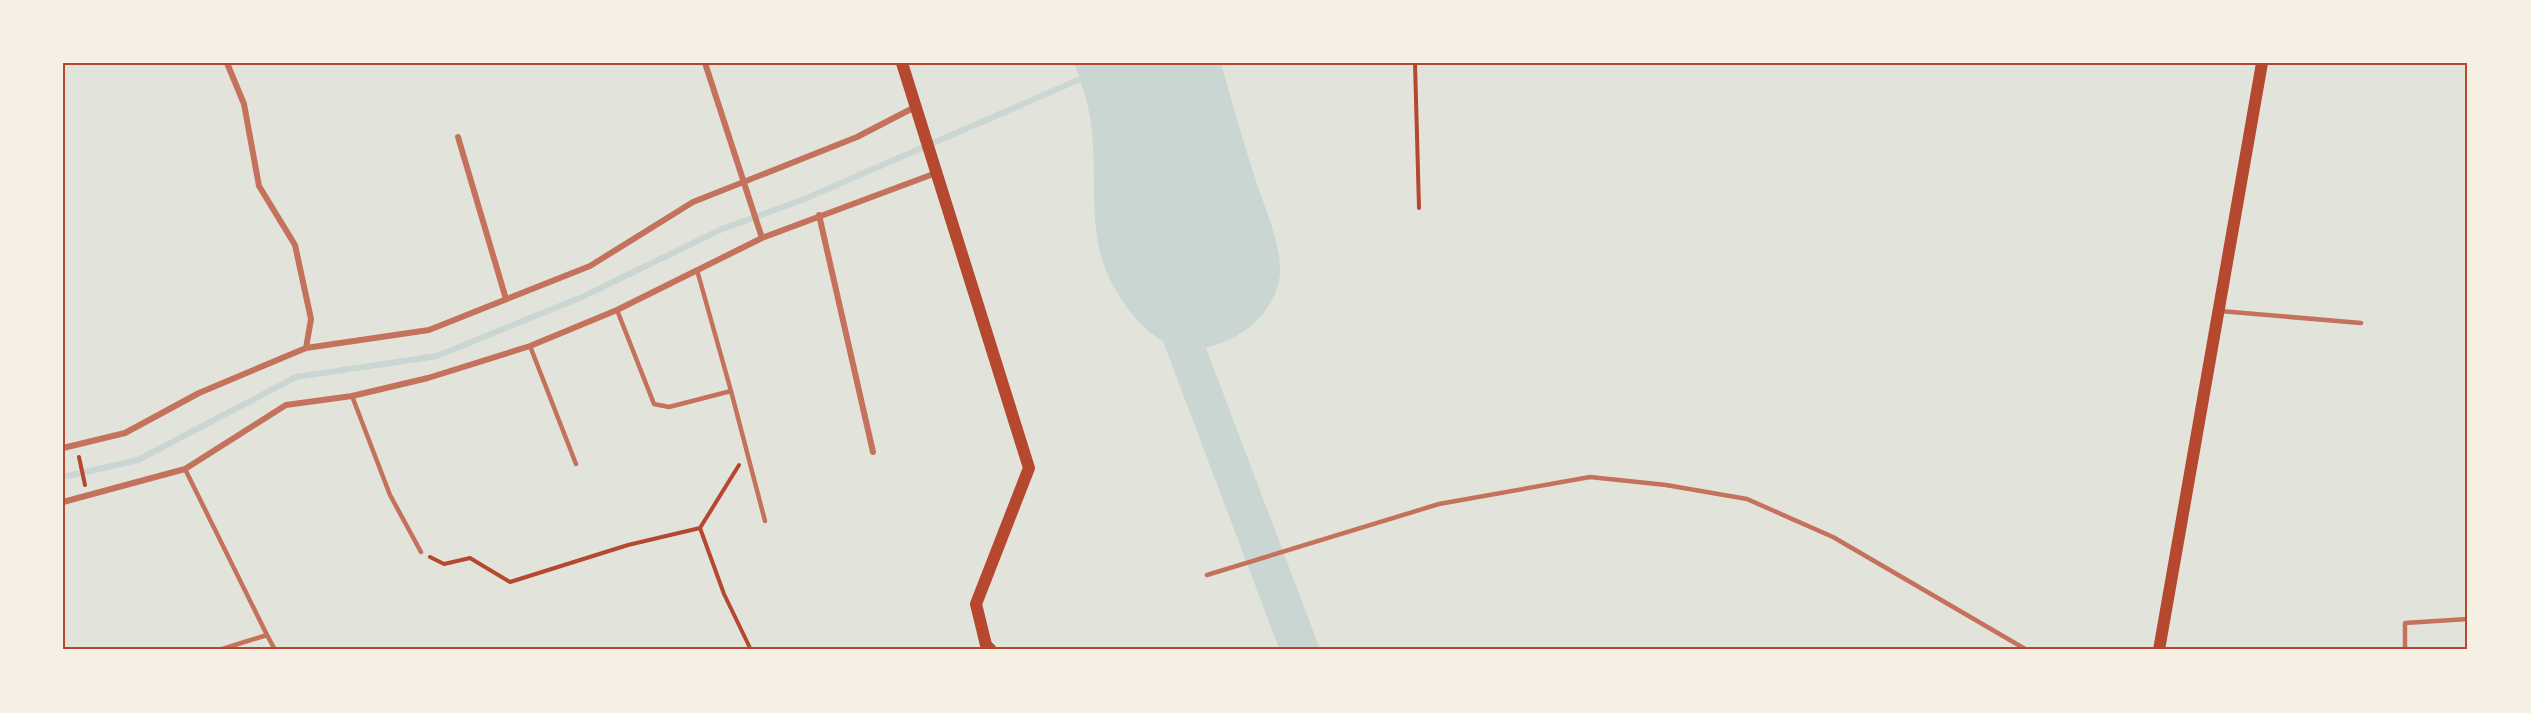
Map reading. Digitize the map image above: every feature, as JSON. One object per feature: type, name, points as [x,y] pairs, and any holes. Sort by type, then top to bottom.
[{"type":"main road","points":[[902,63],[1029,468],[976,604],[986,645],[991,650]]},
{"type":"main road","points":[[2159,650],[2262,63]]},
{"type":"street","points":[[227,63],[244,104],[259,186],[295,245],[311,319],[306,348]]},
{"type":"street","points":[[705,63],[762,238]]},
{"type":"street","points":[[63,448],[125,433],[199,393],[306,348],[429,330],[590,266],[693,202],[857,137],[916,107]]},
{"type":"street","points":[[458,137],[506,299]]},
{"type":"street","points":[[63,502],[185,469],[286,405],[351,396],[428,378],[530,346],[617,310],[762,238],[935,167]]},
{"type":"street","points":[[819,215],[873,452]]},
{"type":"lane","points":[[697,270],[765,521]]},
{"type":"lane","points":[[617,310],[654,404],[669,407],[731,391]]},
{"type":"lane","points":[[2218,311],[2361,323]]},
{"type":"lane","points":[[530,346],[576,464]]},
{"type":"lane","points":[[351,396],[390,495],[421,552]]},
{"type":"lane","points":[[185,469],[275,650]]},
{"type":"lane","points":[[1207,575],[1439,504],[1590,477],[1666,485],[1747,499],[1833,537],[2026,650]]},
{"type":"lane","points":[[2405,650],[2405,623],[2468,620]]},
{"type":"lane","points":[[219,650],[267,635]]},
{"type":"path","points":[[1415,63],[1419,208]]},
{"type":"path","points":[[421,552],[444,564],[470,558],[510,582],[628,545],[700,528],[747,452]]},
{"type":"path","points":[[79,458],[85,486]]},
{"type":"path","points":[[700,528],[724,594],[751,650]]},
{"type":"shaded area","points":[[63,63],[2468,63],[2468,650],[63,650]]},
{"type":"shaded area","points":[[1074,63],[1221,63],[1256,181],[1272,226],[1280,262],[1277,288],[1271,302],[1251,326],[1238,335],[1210,347],[1195,349],[1168,344],[1136,319],[1113,285],[1099,249],[1091,124],[1086,98]]},
{"type":"waterway","points":[[63,477],[138,460],[296,377],[437,356],[582,297],[722,229],[802,200],[1085,77]]},
{"type":"waterway","points":[[1168,301],[1300,650]]}]
